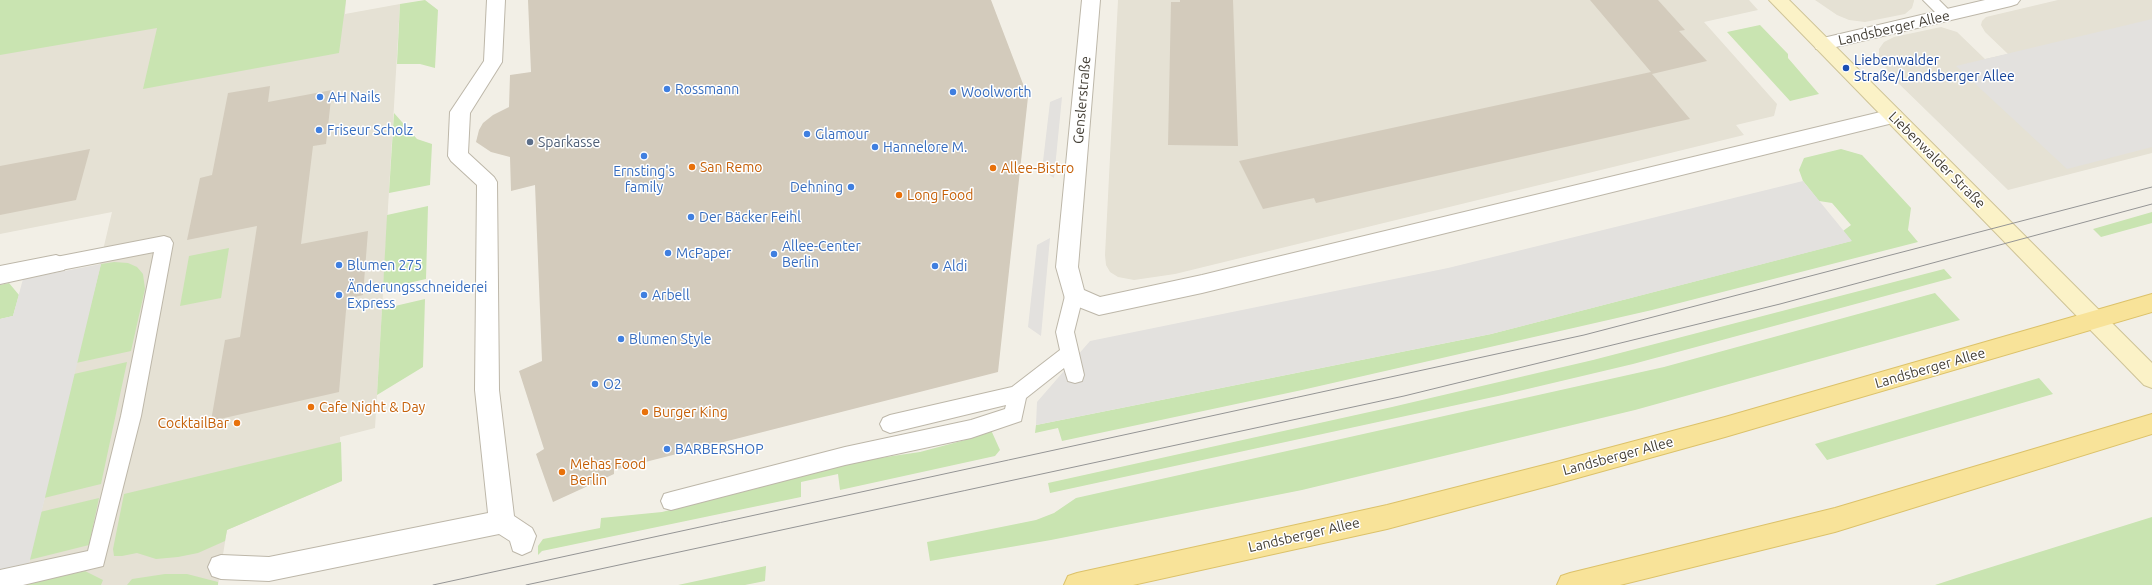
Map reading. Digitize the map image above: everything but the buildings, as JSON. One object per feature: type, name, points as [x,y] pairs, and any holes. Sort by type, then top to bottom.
[{"type":"main road","name":"Landsberger Allee","points":[[1077,585],[1387,517],[1556,473],[1740,422],[2152,303]]},
{"type":"main road","points":[[1570,585],[1835,520],[2152,424]]},
{"type":"street","points":[[496,0],[493,62],[460,112],[458,156],[487,182],[487,390],[502,522]]},
{"type":"street","name":"Genslerstraße","points":[[1074,296],[1067,267],[1091,0]]},
{"type":"street","name":"Liebenwalder Straße","points":[[1778,0],[2152,378]]},
{"type":"street","name":"Landsberger Allee","points":[[1823,44],[2011,0]]},
{"type":"street","points":[[1074,296],[1099,306],[1202,284],[1893,116]]},
{"type":"street","points":[[0,275],[56,264]]},
{"type":"street","points":[[221,567],[268,568],[502,522],[523,536],[522,543]]},
{"type":"lane","points":[[1930,0],[1947,15]]},
{"type":"lane","points":[[0,580],[96,559],[130,416],[164,242],[56,264]]},
{"type":"lane","points":[[1074,296],[1065,332],[1075,374]]},
{"type":"lane","points":[[890,424],[1017,394],[1070,352]]},
{"type":"lane","points":[[671,500],[845,456],[971,429],[1014,416],[1017,394]]},
{"type":"shaded area","points":[[0,0],[346,0],[345,14],[400,4],[375,428],[340,437],[342,481],[227,530],[218,585],[24,585],[112,212],[0,234]]},
{"type":"shaded area","points":[[1118,0],[1749,0],[1758,10],[1704,22],[1777,104],[1774,116],[1736,125],[1744,135],[1175,274],[1134,280],[1118,277],[1110,272],[1106,265],[1105,255]]},
{"type":"shaded area","points":[[1815,0],[1914,1],[1912,8],[1905,14],[1865,22],[1849,20],[1837,15]]},
{"type":"shaded area","points":[[2058,0],[2152,0],[2152,153],[2008,190],[1894,79],[1879,58],[1879,49],[1884,42],[1894,37],[1941,27],[1957,32],[1985,59],[2008,54],[1985,32],[1981,25],[1982,21],[1986,17]]},
{"type":"shaded area","points":[[2152,19],[2152,147],[2067,169],[1956,66]]},
{"type":"shaded area","points":[[1062,97],[1054,178],[1042,170],[1050,102]]},
{"type":"shaded area","points":[[1803,181],[1852,241],[1491,334],[1036,425],[1037,402],[1090,341],[1448,268]]},
{"type":"shaded area","points":[[1050,238],[1041,336],[1028,327],[1037,245]]},
{"type":"shaded area","points":[[101,264],[24,585],[0,585],[0,319],[13,316],[23,279]]},
{"type":"green space","points":[[0,0],[346,0],[339,53],[143,89],[157,28],[0,55]]},
{"type":"green space","points":[[425,0],[438,10],[435,68],[420,64],[397,64],[400,4]]},
{"type":"green space","points":[[1760,25],[1788,54],[1788,58],[1819,94],[1790,101],[1727,32]]},
{"type":"green space","points":[[394,113],[417,139],[432,144],[430,185],[389,193]]},
{"type":"green space","points":[[1841,149],[1862,155],[1911,208],[1908,230],[1918,242],[1652,310],[1302,390],[1062,441],[1058,428],[1035,433],[1036,425],[1491,334],[1851,241],[1843,231],[1851,225],[1832,203],[1819,201],[1803,181],[1799,170],[1804,158]]},
{"type":"green space","points":[[428,206],[426,279],[383,289],[387,215]]},
{"type":"green space","points":[[2152,212],[2152,223],[2101,237],[2093,229]]},
{"type":"green space","points":[[229,248],[221,298],[180,306],[189,256]]},
{"type":"green space","points":[[114,262],[128,263],[137,267],[143,274],[145,289],[131,351],[76,363],[101,264]]},
{"type":"green space","points":[[1944,269],[1952,278],[1633,364],[1498,396],[1050,493],[1048,483],[1392,407],[1593,360]]},
{"type":"green space","points":[[9,283],[19,295],[13,316],[0,319],[0,285]]},
{"type":"green space","points":[[1935,293],[1960,320],[1635,410],[1302,490],[1051,540],[930,561],[927,542],[1036,520],[1054,513],[1076,498],[1664,367]]},
{"type":"green space","points":[[425,299],[423,367],[377,395],[382,309]]},
{"type":"green space","points":[[127,362],[101,484],[44,498],[74,374]]},
{"type":"green space","points":[[2039,378],[2053,394],[1827,460],[1815,444]]},
{"type":"green space","points":[[991,430],[1000,450],[995,456],[840,490],[838,474],[801,482],[801,497],[542,551],[538,555],[538,546],[543,539],[600,528],[601,518],[662,512],[758,488],[789,475],[818,467],[920,452],[965,440]]},
{"type":"green space","points":[[341,442],[342,481],[227,530],[225,541],[198,553],[178,557],[156,559],[137,553],[114,556],[113,549],[124,494]]},
{"type":"green space","points":[[99,498],[89,545],[29,560],[40,512]]},
{"type":"green space","points":[[2152,517],[2152,585],[1935,585],[1969,574]]},
{"type":"green space","points":[[766,566],[765,581],[745,585],[678,585]]},
{"type":"green space","points":[[85,571],[103,580],[101,585],[22,585]]},
{"type":"green space","points":[[165,574],[187,574],[218,582],[218,585],[127,585],[132,579]]},
{"type":"tram line","points":[[433,585],[1584,335],[2152,187]]},
{"type":"tram line","points":[[526,585],[1404,396],[1780,304],[2152,204]]},
{"type":"place","name":"Liebenwalder Straße/Landsberger Allee","points":[[1846,68]]},
{"type":"place","name":"Rossmann","points":[[667,89]]},
{"type":"place","name":"Woolworth","points":[[953,92]]},
{"type":"place","name":"AH Nails","points":[[320,97]]},
{"type":"place","name":"Friseur Scholz","points":[[319,130]]},
{"type":"place","name":"Glamour","points":[[807,134]]},
{"type":"place","name":"Sparkasse","points":[[530,142]]},
{"type":"place","name":"Hannelore M.","points":[[875,147]]},
{"type":"place","name":"Ernsting's family","points":[[644,156]]},
{"type":"place","name":"San Remo","points":[[692,167]]},
{"type":"place","name":"Allee-Bistro","points":[[993,168]]},
{"type":"place","name":"Dehning","points":[[851,187]]},
{"type":"place","name":"Long Food","points":[[899,195]]},
{"type":"place","name":"Der Bäcker Feihl","points":[[691,217]]},
{"type":"place","name":"McPaper","points":[[668,253]]},
{"type":"place","name":"Allee-Center Berlin","points":[[774,254]]},
{"type":"place","name":"Blumen 275","points":[[339,265]]},
{"type":"place","name":"Aldi","points":[[935,266]]},
{"type":"place","name":"Änderungsschneiderei Express","points":[[339,295]]},
{"type":"place","name":"Arbell","points":[[644,295]]},
{"type":"place","name":"Blumen Style","points":[[621,339]]},
{"type":"place","name":"O2","points":[[595,384]]},
{"type":"place","name":"Cafe Night & Day","points":[[311,407]]},
{"type":"place","name":"Burger King","points":[[645,412]]},
{"type":"place","name":"CocktailBar","points":[[237,423]]},
{"type":"place","name":"BARBERSHOP","points":[[667,449]]},
{"type":"place","name":"Mehas Food Berlin","points":[[562,472]]}]
